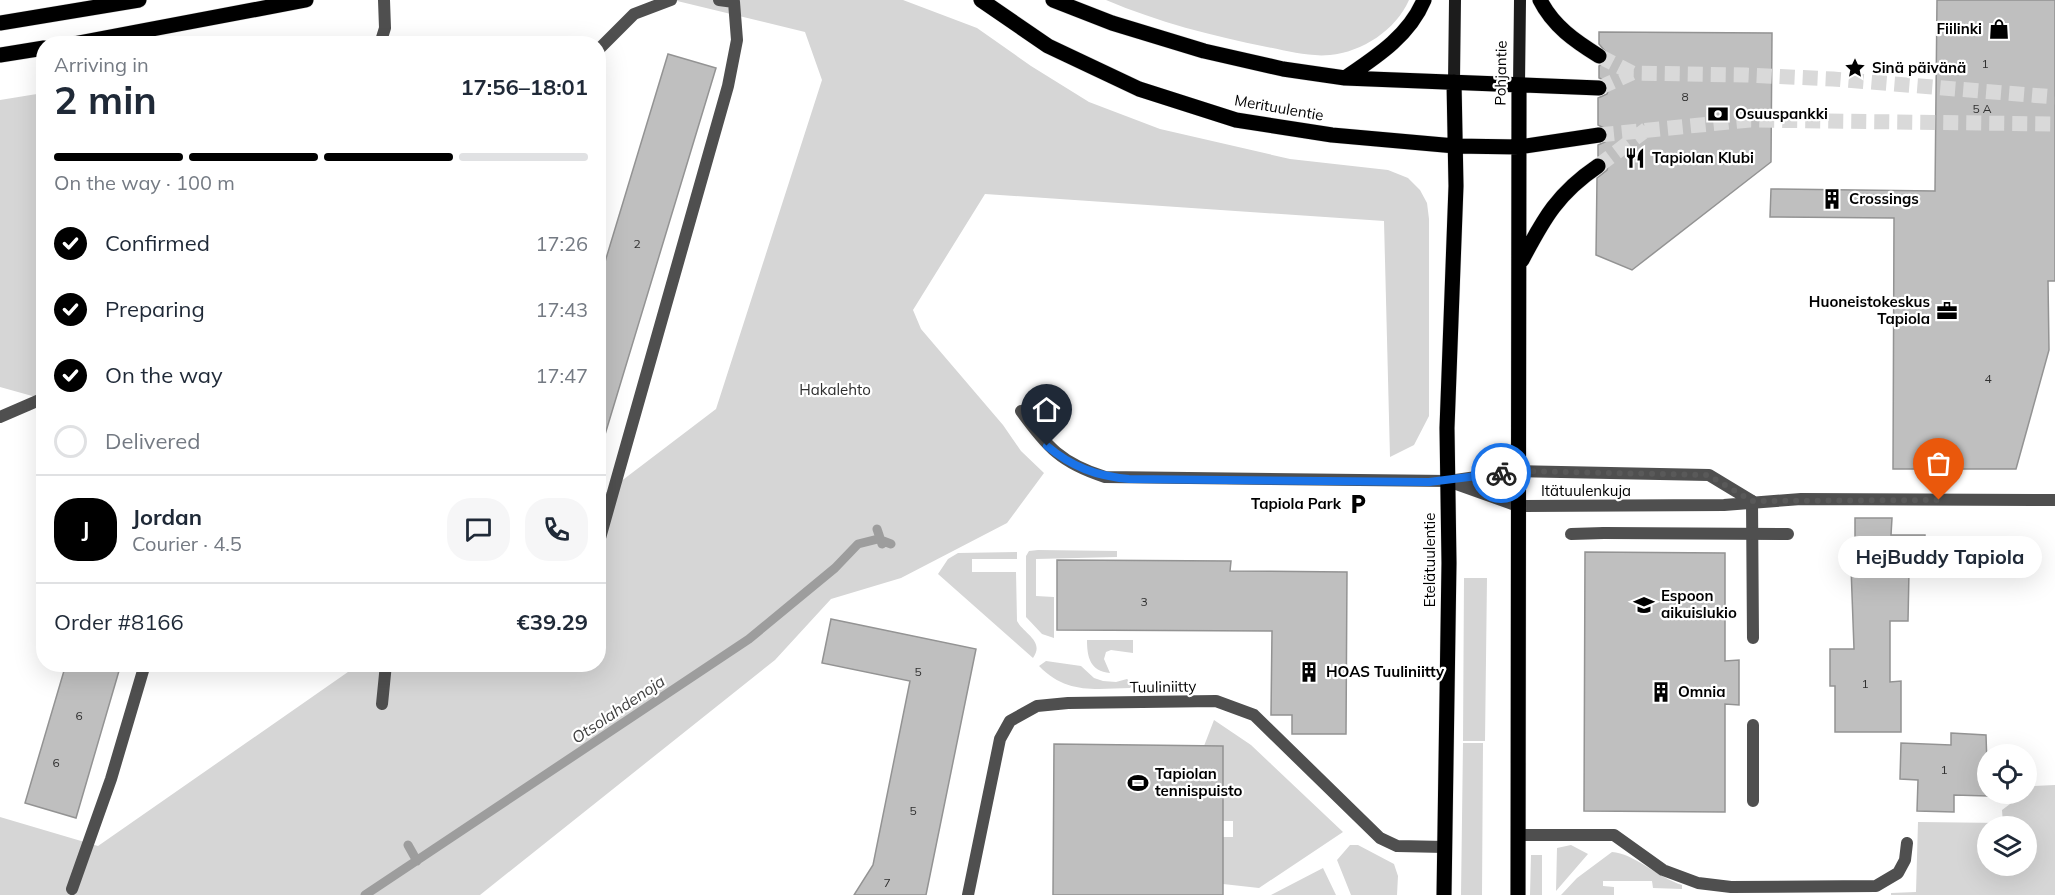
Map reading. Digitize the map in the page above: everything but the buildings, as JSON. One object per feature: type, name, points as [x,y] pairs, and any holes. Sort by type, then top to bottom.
[{"type":"main road","points":[[0,23],[139,0]]},
{"type":"main road","points":[[115,36],[306,0]]},
{"type":"main road","name":"Merituulentie","points":[[981,0],[1048,46],[1139,89],[1236,120],[1332,135],[1455,146],[1519,147],[1599,135]]},
{"type":"main road","points":[[1053,0],[1112,23],[1204,51],[1283,69],[1345,78],[1599,88]]},
{"type":"main road","points":[[1345,78],[1380,54],[1408,28],[1424,0]]},
{"type":"main road","points":[[1454,82],[1455,0]]},
{"type":"main road","name":"Pohjantie","points":[[1519,147],[1520,0]]},
{"type":"main road","points":[[1540,0],[1546,12],[1570,39],[1599,56]]},
{"type":"main road","points":[[0,55],[36,49]]},
{"type":"main road","name":"Etelätuulentie","points":[[1444,895],[1454,82]]},
{"type":"main road","points":[[1518,895],[1517,471],[1521,263],[1519,147]]},
{"type":"main road","points":[[1521,263],[1558,199],[1573,183],[1599,166]]},
{"type":"street","points":[[382,36],[385,28],[384,0]]},
{"type":"street","points":[[606,43],[634,14],[671,0]]},
{"type":"street","points":[[606,517],[728,86],[737,40],[734,2],[719,0]]},
{"type":"street","points":[[0,417],[36,401]]},
{"type":"street","points":[[1021,411],[1047,446],[1063,459],[1082,470],[1105,477],[1448,481]]},
{"type":"street","name":"Itätuulenkuja","points":[[1448,481],[1517,471],[1708,475],[1752,501]]},
{"type":"street","name":"Itätuulenkuja","points":[[1448,481],[1518,506],[1724,505],[1752,501],[1801,499],[2055,500]]},
{"type":"street","points":[[1752,501],[1753,638]]},
{"type":"street","points":[[1571,534],[1788,534]]},
{"type":"street","points":[[72,890],[111,779],[143,672]]},
{"type":"street","points":[[382,704],[385,672]]},
{"type":"street","name":"Tuuliniitty","points":[[968,895],[1000,739],[1010,721],[1037,706],[1068,703],[1215,701],[1238,708],[1254,715],[1380,838],[1397,846],[1445,847]]},
{"type":"street","points":[[1753,725],[1753,801]]},
{"type":"street","points":[[1517,835],[1614,835],[1664,870],[1698,883],[1781,891],[1876,886],[1898,873],[1905,860],[1907,843]]},
{"type":"green space","name":"Hakalehto","points":[[673,0],[903,0],[977,28],[1031,66],[1089,102],[1160,129],[1290,159],[1388,170],[1408,178],[1420,190],[1427,203],[1429,219],[1429,416],[1414,445],[1390,457],[1384,221],[985,194],[913,310],[921,329],[1003,425],[1021,451],[1044,473],[1007,523],[901,578],[831,599],[775,660],[480,895],[0,895],[0,817],[98,846],[348,672],[606,672],[606,493],[716,409],[822,80],[805,32]]},
{"type":"green space","points":[[1106,0],[1409,0],[1396,21],[1377,38],[1342,53],[1322,55],[1291,52],[1206,33],[1165,22]]},
{"type":"green space","points":[[36,94],[36,397],[0,387],[0,100]]},
{"type":"green space","points":[[1029,551],[1117,551],[1117,557],[1036,559],[1036,596],[1054,597],[1054,638],[1042,634],[1026,617],[1026,556]]},
{"type":"green space","points":[[1017,552],[1017,559],[972,559],[972,572],[1016,572],[1017,621],[1035,642],[1037,647],[1033,658],[938,574],[948,559],[958,553]]},
{"type":"green space","points":[[1464,578],[1487,578],[1485,741],[1463,741]]},
{"type":"green space","points":[[1087,640],[1133,640],[1133,653],[1111,650],[1106,652],[1104,659],[1110,673],[1103,672],[1091,662]]},
{"type":"green space","points":[[1046,661],[1081,666],[1094,678],[1103,681],[1116,682],[1127,679],[1133,684],[1130,688],[1104,689],[1070,686],[1049,675],[1039,666]]},
{"type":"green space","points":[[1214,720],[1251,745],[1343,832],[1259,888],[1223,884],[1223,837],[1233,837],[1233,821],[1223,821],[1223,746],[1204,746]]},
{"type":"green space","points":[[1463,743],[1483,743],[1482,895],[1461,895]]},
{"type":"green space","points":[[2055,785],[2055,895],[1891,895],[1891,893],[1916,892],[1918,822],[1977,823],[1977,876],[2037,876],[2037,816],[2002,816],[2002,810],[2010,804],[2037,804],[2037,786]]},
{"type":"green space","points":[[1350,845],[1358,845],[1394,864],[1398,876],[1397,895],[1351,895],[1337,860]]},
{"type":"green space","points":[[1571,845],[1588,854],[1556,891],[1557,848]]},
{"type":"green space","points":[[1612,852],[1637,861],[1682,885],[1682,889],[1653,888],[1652,881],[1603,881],[1603,886],[1614,887],[1614,895],[1561,895],[1577,878]]},
{"type":"green space","points":[[1531,855],[1542,855],[1542,895],[1530,895]]},
{"type":"green space","points":[[1323,868],[1336,895],[1271,895]]},
{"type":"waterway","name":"Otsolahdenoja","points":[[877,529],[882,544]]},
{"type":"waterway","name":"Otsolahdenoja","points":[[365,895],[749,639],[835,568],[858,544],[878,539],[891,544]]},
{"type":"waterway","points":[[408,845],[417,861]]},
{"type":"tunnel","points":[[1599,56],[1632,73]]},
{"type":"tunnel","points":[[1599,88],[1632,73],[1746,75],[1833,79],[2055,97]]},
{"type":"tunnel","points":[[1599,135],[1750,120],[2055,124]]},
{"type":"tunnel","points":[[1598,166],[1647,129]]},
{"type":"way so far","points":[[1501,473],[1517,471],[1708,475],[1752,501],[1939,500]]},
{"type":"place","name":"Fiilinki","points":[[1999,29]]},
{"type":"place","name":"Sinä päivänä","points":[[1855,68]]},
{"type":"place","name":"Osuuspankki","points":[[1718,114]]},
{"type":"place","name":"Tapiolan Klubi","points":[[1635,158]]},
{"type":"place","name":"Crossings","points":[[1832,199]]},
{"type":"place","name":"Huoneistokeskus Tapiola","points":[[1947,311]]},
{"type":"place","name":"HejBuddy Tapiola","points":[[1939,500]]},
{"type":"place","name":"Tapiola Park","points":[[1358,504]]},
{"type":"place","name":"Espoon aikuislukio","points":[[1644,605]]},
{"type":"place","name":"HOAS Tuuliniitty","points":[[1309,672]]},
{"type":"place","name":"Omnia","points":[[1661,692]]},
{"type":"place","name":"Tapiolan tennispuisto","points":[[1138,783]]},
{"type":"route","points":[[1047,446],[1082,470],[1105,477],[1129,479],[1429,482],[1501,473]]}]
